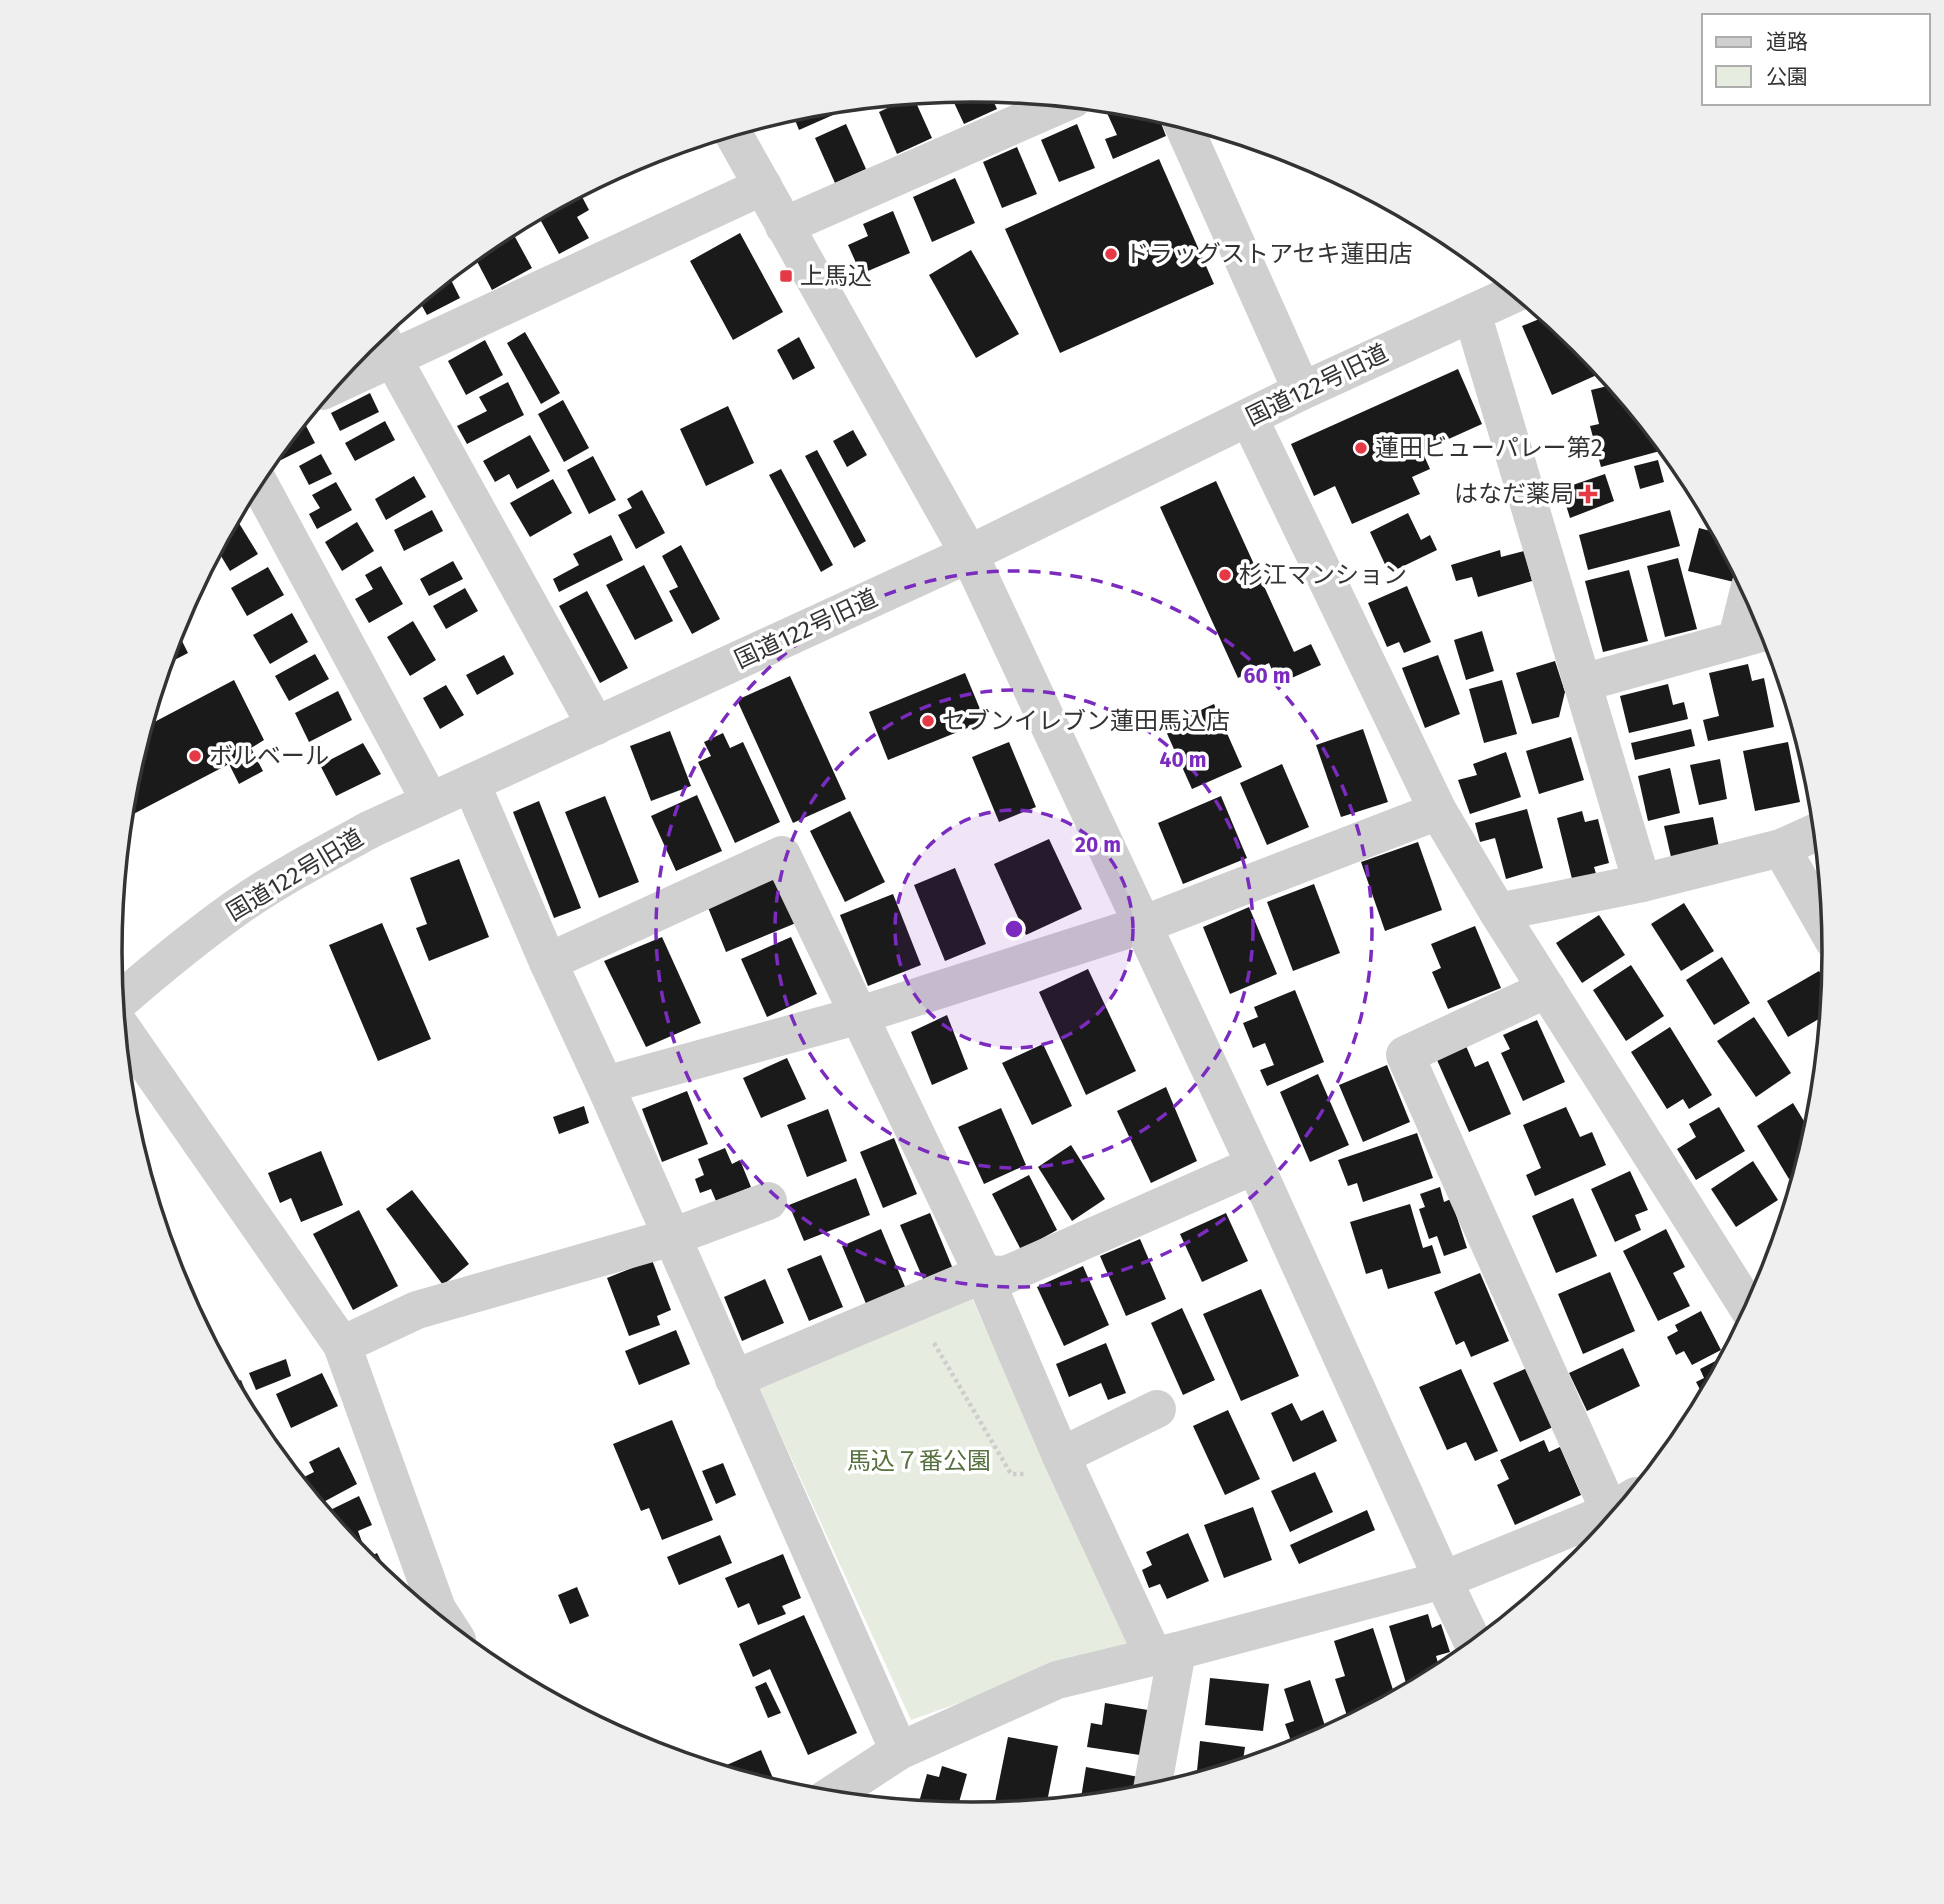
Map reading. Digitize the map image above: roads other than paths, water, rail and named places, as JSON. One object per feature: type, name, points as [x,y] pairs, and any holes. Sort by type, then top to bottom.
[{"type":"street","points":[[784,226],[1057,106]]},
{"type":"street","points":[[1185,128],[1302,391]]},
{"type":"street","points":[[734,136],[969,554],[1255,1165],[1472,1640]]},
{"type":"street","points":[[360,363],[385,344],[762,186]]},
{"type":"street","name":"国道122号旧道","points":[[123,998],[166,961],[237,908],[302,866],[371,829],[969,554],[1302,391],[1511,295]]},
{"type":"street","points":[[1472,313],[1642,883]]},
{"type":"street","points":[[385,344],[596,726]]},
{"type":"street","points":[[1249,418],[1438,811],[1498,912],[1746,1304]]},
{"type":"street","points":[[261,486],[430,801]]},
{"type":"street","points":[[1582,683],[1754,634],[1752,615]]},
{"type":"street","points":[[471,783],[548,962],[900,1751]]},
{"type":"street","points":[[605,1086],[860,1015],[1142,925],[1438,811]]},
{"type":"street","points":[[1498,912],[1642,883],[1781,848],[1814,833]]},
{"type":"street","points":[[1781,848],[1822,920]]},
{"type":"street","points":[[548,962],[782,855],[983,1274],[1047,1465],[1166,1654],[1152,1783]]},
{"type":"street","points":[[1547,989],[1405,1055],[1621,1501]]},
{"type":"street","points":[[126,1034],[342,1345],[436,1612]]},
{"type":"street","points":[[734,1378],[983,1274],[1006,1275],[1255,1165]]},
{"type":"street","points":[[342,1345],[417,1310],[672,1237],[768,1201]]},
{"type":"street","points":[[1047,1465],[1157,1409]]},
{"type":"street","points":[[838,1791],[900,1751],[1057,1680],[1166,1654],[1443,1580],[1616,1507]]},
{"type":"place","name":"ドラッグストアセキ蓮田店","points":[[1111,254]]},
{"type":"place","name":"上馬込","points":[[786,276]]},
{"type":"place","name":"蓮田ビューパレー第2","points":[[1361,448]]},
{"type":"place","name":"はなだ薬局","points":[[1588,494]]},
{"type":"place","name":"杉江マンション","points":[[1225,575]]},
{"type":"place","name":"セブンイレブン蓮田馬込店","points":[[928,721]]},
{"type":"place","name":"ボルベール","points":[[195,756]]},
{"type":"park label","name":"馬込７番公園","points":[[919,1461]]}]
